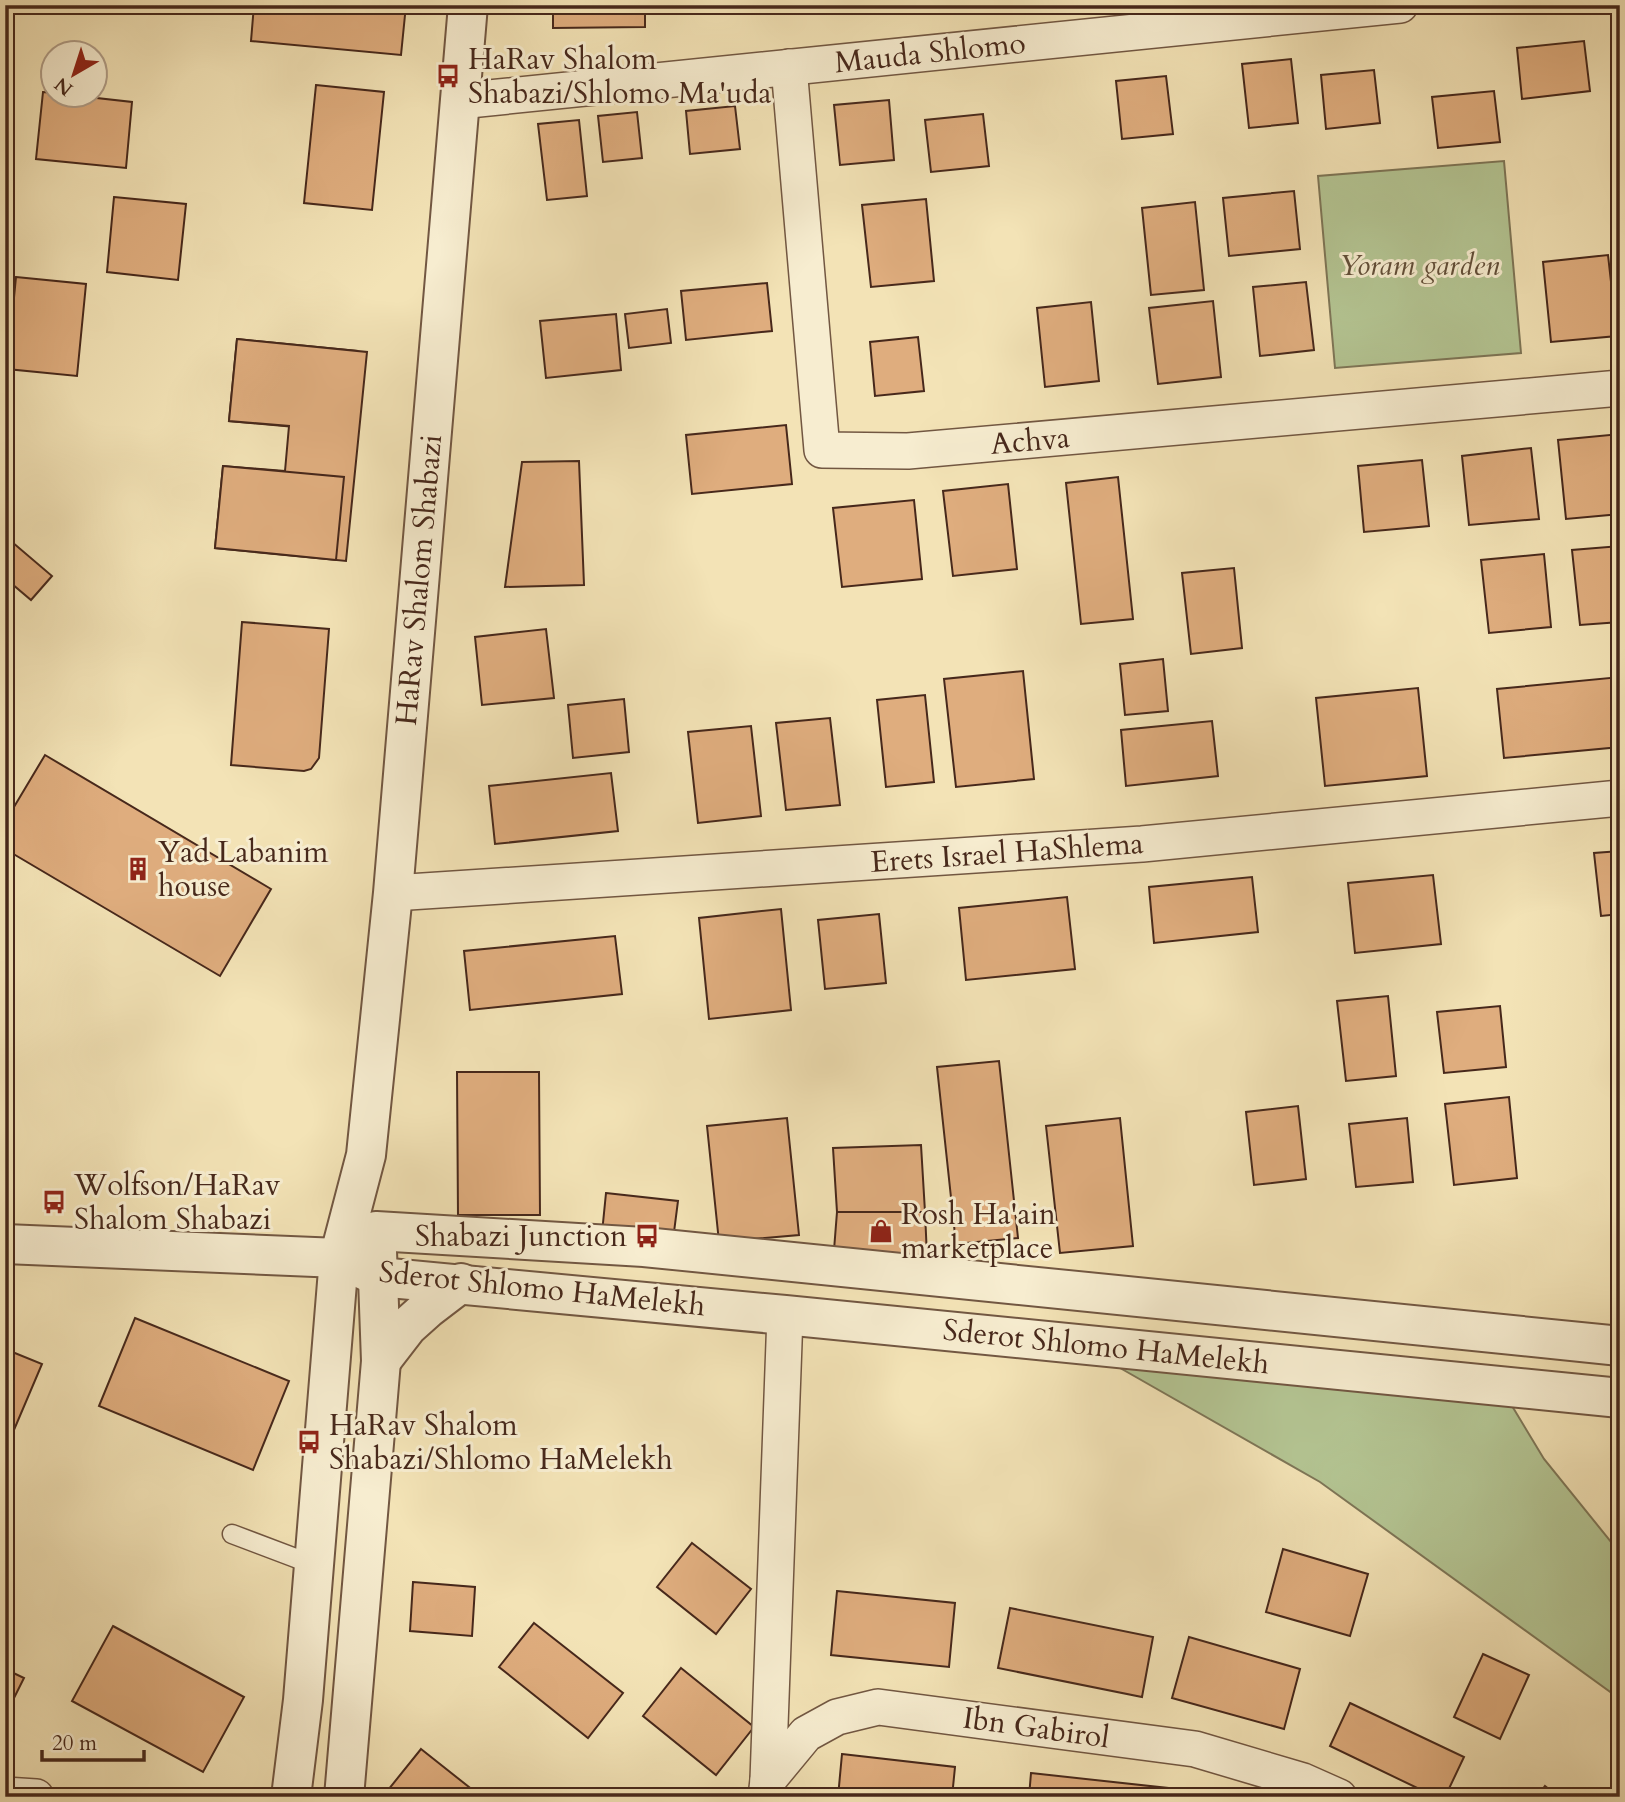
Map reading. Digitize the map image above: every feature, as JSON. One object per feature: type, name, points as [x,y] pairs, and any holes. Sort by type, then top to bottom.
[{"type":"street","name":"HaRav Shalom Shabazi","points":[[291,1797],[303,1700],[339,1258],[366,1155],[393,893],[468,5]]},
{"type":"street","name":"Mauda Shlomo","points":[[459,101],[1401,5]]},
{"type":"street","name":"Achva","points":[[789,67],[822,450],[908,451],[1620,388]]},
{"type":"street","name":"Erets Israel HaShlema","points":[[393,893],[1142,844],[1620,798]]},
{"type":"street","name":"HaRav Shalom Shabazi","points":[[344,1797],[381,1361],[376,1231],[366,1155]]},
{"type":"street","points":[[279,1255],[304,1244],[355,1198]]},
{"type":"street","name":"Sderot Shlomo HaMelekh","points":[[1620,1346],[644,1247],[376,1231],[339,1258],[379,1277],[1620,1398]]},
{"type":"street","points":[[5,1244],[339,1258]]},
{"type":"street","points":[[381,1361],[408,1326],[461,1283]]},
{"type":"street","points":[[767,1788],[785,1315]]},
{"type":"street","name":"Ibn Gabirol","points":[[767,1788],[806,1734],[837,1717],[878,1707],[1195,1749],[1303,1781],[1339,1797]]},
{"type":"street","points":[[5,1795],[36,1797]]},
{"type":"lane","points":[[232,1534],[314,1565]]},
{"type":"green space","name":"Yoram garden","points":[[1504,161],[1521,353],[1335,368],[1318,176]]},
{"type":"green space","points":[[1078,1344],[1500,1386],[1544,1459],[1620,1553],[1620,1699],[1320,1482]]},
{"type":"building","points":[[254,5],[406,5],[401,55],[251,41]]},
{"type":"building","points":[[553,5],[645,5],[645,27],[553,28]]},
{"type":"building","points":[[1584,41],[1590,91],[1522,99],[1517,48]]},
{"type":"building","points":[[1291,59],[1298,123],[1249,128],[1242,64]]},
{"type":"building","points":[[1374,70],[1380,123],[1326,129],[1321,75]]},
{"type":"building","points":[[1166,76],[1173,134],[1122,139],[1116,81]]},
{"type":"building","points":[[316,85],[384,92],[372,210],[304,203]]},
{"type":"building","points":[[1494,91],[1500,142],[1438,148],[1432,97]]},
{"type":"building","points":[[108,99],[132,102],[126,168],[36,159],[41,108],[108,108]]},
{"type":"building","points":[[889,100],[894,160],[840,165],[834,105]]},
{"type":"building","points":[[735,106],[740,149],[690,154],[686,111]]},
{"type":"building","points":[[637,112],[642,158],[603,162],[598,116]]},
{"type":"building","points":[[983,114],[989,166],[931,172],[925,120]]},
{"type":"building","points":[[579,120],[587,196],[547,200],[538,124]]},
{"type":"building","points":[[1294,191],[1300,249],[1229,256],[1223,198]]},
{"type":"building","points":[[114,197],[186,204],[178,280],[107,272]]},
{"type":"building","points":[[926,199],[934,281],[871,287],[862,205]]},
{"type":"building","points":[[1195,202],[1204,290],[1151,295],[1142,208]]},
{"type":"building","points":[[1608,255],[1617,336],[1551,342],[1543,262]]},
{"type":"building","points":[[16,277],[86,284],[77,376],[7,369]]},
{"type":"building","points":[[1306,282],[1314,350],[1260,356],[1253,287]]},
{"type":"building","points":[[767,283],[772,331],[686,340],[681,291]]},
{"type":"building","points":[[1213,301],[1221,377],[1158,384],[1149,308]]},
{"type":"building","points":[[1091,302],[1099,381],[1045,387],[1037,308]]},
{"type":"building","points":[[667,309],[671,343],[629,348],[625,314]]},
{"type":"building","points":[[616,314],[621,370],[546,378],[540,321]]},
{"type":"building","points":[[918,337],[924,391],[875,396],[870,342]]},
{"type":"building","points":[[237,339],[357,351],[349,432],[229,421]]},
{"type":"building","points":[[237,339],[367,352],[346,561],[215,548],[223,466],[285,471],[289,426],[229,421]]},
{"type":"building","points":[[786,425],[792,484],[692,494],[686,435]]},
{"type":"building","points":[[1620,434],[1620,514],[1566,519],[1558,440]]},
{"type":"building","points":[[1531,448],[1539,519],[1469,525],[1462,456]]},
{"type":"building","points":[[1422,460],[1429,526],[1364,532],[1358,466]]},
{"type":"building","points":[[579,461],[584,585],[505,587],[522,462]]},
{"type":"building","points":[[223,466],[344,477],[336,560],[215,548]]},
{"type":"building","points":[[1118,477],[1133,619],[1081,624],[1066,483]]},
{"type":"building","points":[[1008,484],[1017,569],[953,576],[943,491]]},
{"type":"building","points":[[914,500],[922,579],[842,587],[833,508]]},
{"type":"building","points":[[5,536],[52,576],[31,600],[5,578]]},
{"type":"building","points":[[1620,546],[1620,622],[1580,625],[1572,550]]},
{"type":"building","points":[[1544,554],[1551,627],[1489,633],[1481,560]]},
{"type":"building","points":[[1234,568],[1242,648],[1191,654],[1182,573]]},
{"type":"building","points":[[242,622],[329,629],[319,758],[311,769],[304,771],[231,765]]},
{"type":"building","points":[[546,629],[554,698],[482,705],[475,637]]},
{"type":"building","points":[[1163,659],[1168,711],[1125,715],[1120,664]]},
{"type":"building","points":[[1023,671],[1034,779],[956,787],[944,679]]},
{"type":"building","points":[[1620,677],[1620,747],[1504,758],[1497,689]]},
{"type":"building","points":[[1418,688],[1427,776],[1325,786],[1316,698]]},
{"type":"building","points":[[925,695],[934,782],[886,787],[877,700]]},
{"type":"building","points":[[624,699],[629,752],[573,758],[568,705]]},
{"type":"building","points":[[830,718],[840,805],[786,810],[776,723]]},
{"type":"building","points":[[1212,721],[1218,776],[1126,786],[1121,730]]},
{"type":"building","points":[[751,726],[761,816],[698,823],[688,732]]},
{"type":"building","name":"Yad Labanim house","points":[[45,755],[271,889],[220,976],[5,849],[5,822]]},
{"type":"building","points":[[611,773],[618,831],[495,844],[489,786]]},
{"type":"building","points":[[1620,851],[1620,914],[1601,916],[1594,853]]},
{"type":"building","points":[[1433,875],[1441,944],[1355,953],[1348,883]]},
{"type":"building","points":[[1252,877],[1258,932],[1154,943],[1149,887]]},
{"type":"building","points":[[1067,897],[1075,969],[966,980],[959,908]]},
{"type":"building","points":[[781,909],[791,1010],[709,1019],[699,918]]},
{"type":"building","points":[[879,914],[886,983],[825,989],[818,920]]},
{"type":"building","points":[[615,936],[622,994],[470,1010],[464,951]]},
{"type":"building","points":[[5,969],[11,969],[8,1048],[5,1048]]},
{"type":"building","points":[[1388,996],[1396,1076],[1346,1081],[1337,1001]]},
{"type":"building","points":[[1500,1006],[1506,1067],[1444,1073],[1437,1012]]},
{"type":"building","points":[[999,1061],[1018,1238],[956,1244],[937,1067]]},
{"type":"building","points":[[457,1072],[539,1072],[540,1215],[458,1215]]},
{"type":"building","points":[[1509,1097],[1517,1178],[1454,1185],[1445,1104]]},
{"type":"building","points":[[1298,1106],[1306,1179],[1254,1185],[1246,1112]]},
{"type":"building","points":[[787,1118],[799,1235],[719,1242],[707,1126]]},
{"type":"building","points":[[1120,1118],[1133,1246],[1060,1253],[1046,1126]]},
{"type":"building","points":[[1407,1118],[1413,1182],[1356,1187],[1349,1124]]},
{"type":"building","points":[[921,1145],[925,1212],[837,1212],[833,1148]]},
{"type":"building","points":[[606,1193],[678,1201],[673,1240],[602,1233]]},
{"type":"building","name":"Rosh Ha'ain marketplace","points":[[837,1212],[925,1212],[927,1257],[834,1250]]},
{"type":"building","points":[[135,1318],[289,1381],[253,1470],[99,1406]]},
{"type":"building","points":[[5,1349],[42,1364],[8,1444],[5,1443]]},
{"type":"building","points":[[692,1543],[751,1589],[716,1634],[657,1587]]},
{"type":"building","points":[[1283,1549],[1368,1574],[1350,1636],[1266,1612]]},
{"type":"building","points":[[413,1582],[475,1587],[472,1636],[410,1631]]},
{"type":"building","points":[[837,1591],[955,1603],[949,1667],[831,1655]]},
{"type":"building","points":[[1010,1608],[1153,1637],[1142,1697],[998,1668]]},
{"type":"building","points":[[534,1623],[623,1693],[588,1738],[499,1667]]},
{"type":"building","points":[[113,1626],[244,1697],[203,1772],[72,1701]]},
{"type":"building","points":[[1189,1637],[1300,1669],[1284,1729],[1172,1698]]},
{"type":"building","points":[[1483,1654],[1529,1675],[1500,1739],[1454,1717]]},
{"type":"building","points":[[681,1668],[754,1727],[716,1775],[643,1716]]},
{"type":"building","points":[[5,1669],[24,1678],[5,1716]]},
{"type":"building","points":[[1350,1703],[1464,1757],[1445,1797],[1436,1797],[1330,1746]]},
{"type":"building","points":[[421,1749],[474,1791],[470,1797],[384,1795]]},
{"type":"building","points":[[842,1754],[955,1767],[952,1797],[838,1797]]},
{"type":"building","points":[[1031,1773],[1177,1789],[1176,1797],[1029,1797]]},
{"type":"building","points":[[1545,1786],[1559,1797],[1537,1797]]},
{"type":"place","name":"HaRav Shalom Shabazi/Shlomo Ma'uda","points":[[448,76]]},
{"type":"place","name":"Yad Labanim house","points":[[138,869]]},
{"type":"place","name":"Wolfson/HaRav Shalom Shabazi","points":[[54,1202]]},
{"type":"place","name":"Rosh Ha'ain marketplace","points":[[881,1231]]},
{"type":"place","name":"Shabazi Junction","points":[[647,1236]]},
{"type":"place","name":"HaRav Shalom Shabazi/Shlomo HaMelekh","points":[[309,1442]]}]
